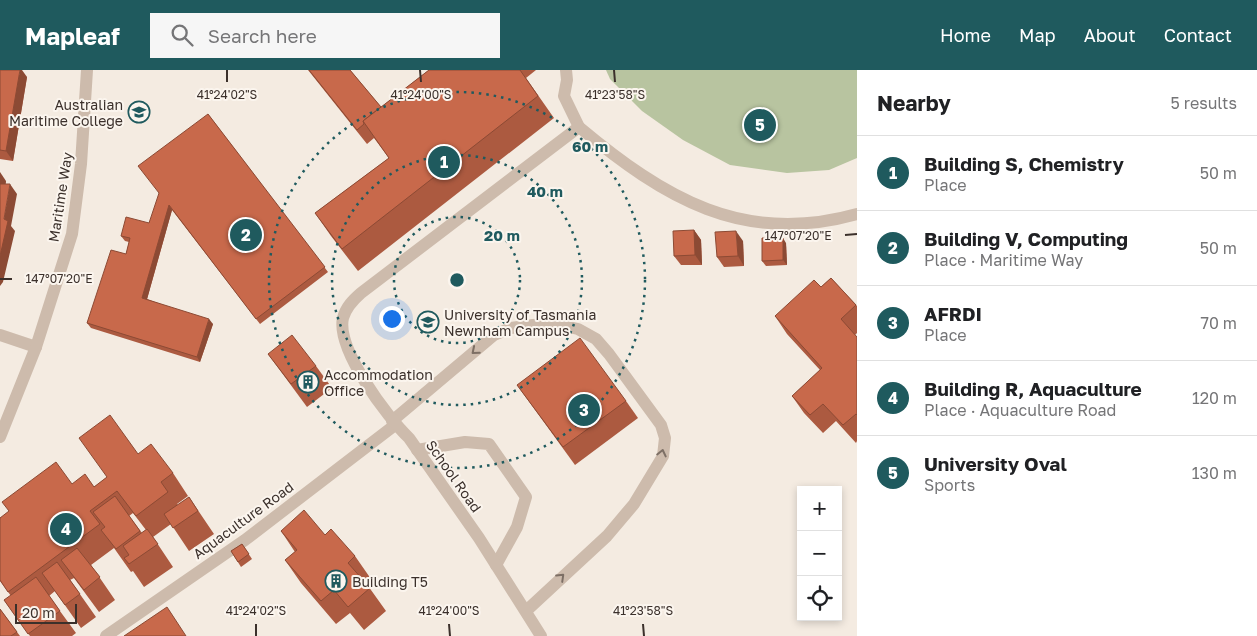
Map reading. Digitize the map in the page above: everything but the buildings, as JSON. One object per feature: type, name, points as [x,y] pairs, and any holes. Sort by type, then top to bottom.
[{"type":"street","name":"Maritime Way","points":[[0,437],[36,347],[72,234],[82,164],[87,70]]},
{"type":"street","points":[[566,70],[567,80],[564,96],[579,127],[613,156],[669,192],[697,206],[729,218],[784,225],[838,220],[857,214]]},
{"type":"street","name":"School Road","points":[[542,636],[479,538],[409,438],[394,423],[356,368],[342,333],[343,318],[350,304],[361,293],[579,127]]},
{"type":"street","name":"Aquaculture Road","points":[[106,636],[245,540],[394,423],[494,335],[511,328],[554,324],[578,329],[596,339],[661,424],[665,438],[663,456],[634,504],[607,536],[526,611]]},
{"type":"street","points":[[0,335],[36,347]]},
{"type":"street","points":[[417,450],[465,442],[489,444],[526,497],[518,527],[496,565]]},
{"type":"green space","points":[[606,70],[857,70],[857,158],[829,170],[787,173],[730,165],[683,140],[642,111],[610,79]]},
{"type":"place","name":"Australian Maritime College","points":[[139,112]]},
{"type":"place","name":"University Oval","points":[[760,125]]},
{"type":"place","name":"Building S, Chemistry","points":[[444,162]]},
{"type":"place","name":"Building V, Computing","points":[[246,235]]},
{"type":"place","name":"University of Tasmania Newnham Campus","points":[[428,322]]},
{"type":"place","name":"Accommodation Office","points":[[308,382]]},
{"type":"place","name":"AFRDI","points":[[584,410]]},
{"type":"place","name":"Building R, Aquaculture","points":[[66,529]]},
{"type":"place","name":"Building T5","points":[[336,581]]}]
